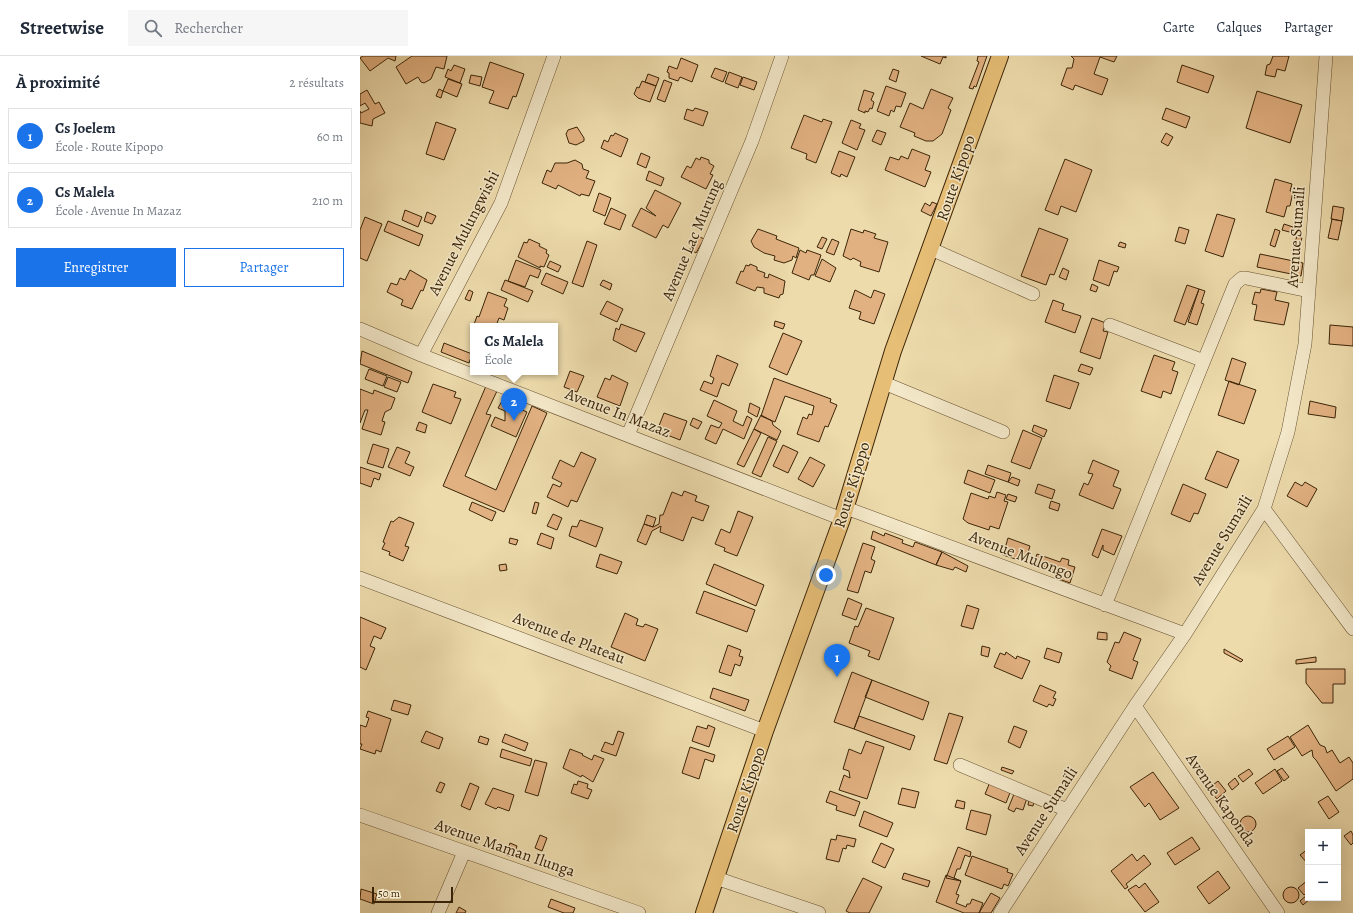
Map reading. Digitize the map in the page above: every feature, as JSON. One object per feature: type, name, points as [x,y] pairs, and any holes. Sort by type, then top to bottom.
[{"type":"main road","name":"Route Kipopo","points":[[704,913],[765,731],[844,513],[884,383],[1000,56]]},
{"type":"street","name":"Avenue Mulungwishi","points":[[421,355],[501,203],[554,56]]},
{"type":"street","name":"Avenue Lac Murung","points":[[628,435],[752,141],[782,56]]},
{"type":"street","name":"Avenue Sumaïli","points":[[1000,913],[1135,706],[1184,634],[1264,509],[1279,464],[1296,394],[1305,344],[1326,56]]},
{"type":"street","points":[[931,250],[1033,294]]},
{"type":"street","points":[[1105,605],[1233,287],[1242,278],[1309,291]]},
{"type":"street","points":[[1110,324],[1204,361]]},
{"type":"street","name":"Avenue In Mazaz","points":[[360,329],[470,374]]},
{"type":"street","name":"Avenue In Mazaz","points":[[473,375],[628,435],[844,513]]},
{"type":"street","points":[[884,383],[1003,432]]},
{"type":"street","points":[[1264,509],[1353,629]]},
{"type":"street","name":"Avenue Mulongo","points":[[844,513],[1184,634]]},
{"type":"street","name":"Avenue de Plateau","points":[[360,578],[765,731]]},
{"type":"street","name":"Avenue Kaponda","points":[[1135,706],[1278,913]]},
{"type":"street","points":[[960,765],[1067,810]]},
{"type":"street","name":"Avenue Maman Ilunga","points":[[360,815],[639,913]]},
{"type":"street","points":[[438,913],[464,852]]},
{"type":"street","points":[[716,878],[819,913]]},
{"type":"building","points":[[363,56],[396,56],[395,61],[388,58],[370,71],[360,58]]},
{"type":"building","points":[[412,56],[447,56],[444,69],[436,67],[431,79],[424,83],[421,82],[418,77],[406,84],[396,67]]},
{"type":"building","points":[[921,56],[946,56],[946,58],[943,57],[940,64]]},
{"type":"building","points":[[978,56],[987,56],[976,87],[974,86],[973,89],[969,88],[979,62],[977,61]]},
{"type":"building","points":[[1071,56],[1117,56],[1114,62],[1100,57],[1094,74],[1108,79],[1102,95],[1075,85],[1073,90],[1061,85],[1067,68],[1072,68],[1074,59]]},
{"type":"building","points":[[1273,56],[1289,56],[1285,71],[1277,69],[1275,77],[1265,75],[1267,65],[1270,64]]},
{"type":"building","points":[[681,58],[698,65],[692,82],[680,77],[678,81],[669,78],[669,73],[667,72],[669,66],[677,69]]},
{"type":"building","points":[[490,62],[524,74],[516,97],[513,96],[508,109],[489,103],[494,91],[482,87]]},
{"type":"building","points":[[454,65],[465,69],[460,83],[445,77],[448,69],[451,71]]},
{"type":"building","points":[[1182,65],[1214,76],[1208,93],[1177,82]]},
{"type":"building","points":[[715,68],[727,72],[723,82],[711,77]]},
{"type":"building","points":[[893,69],[899,71],[896,82],[889,79]]},
{"type":"building","points":[[729,72],[742,77],[738,88],[725,83]]},
{"type":"building","points":[[648,74],[659,78],[656,86],[645,82]]},
{"type":"building","points":[[471,75],[482,77],[480,86],[469,83]]},
{"type":"building","points":[[743,77],[757,82],[754,90],[740,85]]},
{"type":"building","points":[[448,79],[462,84],[457,97],[443,91]]},
{"type":"building","points":[[664,80],[672,83],[665,102],[657,99]]},
{"type":"building","points":[[642,81],[656,86],[650,102],[638,98],[634,94]]},
{"type":"building","points":[[886,86],[906,93],[901,107],[896,106],[894,112],[891,110],[889,116],[877,111]]},
{"type":"building","points":[[439,89],[443,91],[441,98],[436,96]]},
{"type":"building","points":[[931,89],[953,98],[948,108],[951,110],[942,134],[933,141],[926,141],[914,136],[915,133],[900,127],[910,103],[923,109]]},
{"type":"building","points":[[367,90],[375,104],[379,102],[385,113],[373,119],[372,126],[360,123],[360,111],[361,113],[369,109],[365,103],[360,106],[360,94]]},
{"type":"building","points":[[864,90],[874,93],[871,100],[874,102],[872,109],[870,108],[868,112],[865,111],[865,113],[858,110]]},
{"type":"building","points":[[1257,91],[1302,105],[1290,143],[1246,128]]},
{"type":"building","points":[[695,108],[708,112],[703,126],[684,119],[687,109],[693,111]]},
{"type":"building","points":[[1166,108],[1190,117],[1186,128],[1162,119]]},
{"type":"building","points":[[804,115],[822,122],[823,119],[832,122],[816,163],[806,159],[807,154],[791,148]]},
{"type":"building","points":[[851,120],[861,124],[859,128],[865,130],[857,150],[842,143]]},
{"type":"building","points":[[436,122],[456,129],[444,160],[426,154]]},
{"type":"building","points":[[577,127],[584,138],[584,141],[576,145],[569,143],[566,134],[568,130]]},
{"type":"building","points":[[877,130],[886,133],[881,145],[872,141]]},
{"type":"building","points":[[615,133],[628,139],[621,157],[601,148],[604,140],[608,142],[611,135],[613,136]]},
{"type":"building","points":[[1166,133],[1173,137],[1168,146],[1161,142]]},
{"type":"building","points":[[912,149],[930,156],[925,170],[931,172],[925,187],[885,170],[890,157],[899,160],[901,156],[908,159]]},
{"type":"building","points":[[839,151],[855,157],[847,177],[841,174],[840,177],[831,173]]},
{"type":"building","points":[[641,153],[650,157],[646,168],[637,164]]},
{"type":"building","points":[[701,157],[709,160],[709,163],[714,166],[710,174],[713,175],[706,189],[681,177],[687,166],[691,168],[696,158],[700,160]]},
{"type":"building","points":[[1065,159],[1092,170],[1076,212],[1061,206],[1058,215],[1045,210]]},
{"type":"building","points":[[575,160],[582,164],[583,169],[589,171],[586,178],[595,181],[589,196],[581,194],[580,196],[558,185],[556,189],[542,183],[547,170],[551,172],[555,163],[567,163]]},
{"type":"building","points":[[649,171],[664,178],[661,186],[646,180]]},
{"type":"building","points":[[1275,179],[1292,184],[1290,191],[1293,192],[1290,206],[1287,206],[1284,217],[1266,212]]},
{"type":"building","points":[[655,190],[681,203],[668,228],[663,225],[656,238],[632,226],[641,208],[656,216],[646,208]]},
{"type":"building","points":[[599,193],[611,198],[605,216],[593,211]]},
{"type":"building","points":[[932,202],[937,204],[931,216],[921,211],[925,203],[930,206]]},
{"type":"building","points":[[1333,206],[1344,208],[1342,221],[1331,219]]},
{"type":"building","points":[[611,208],[626,215],[620,230],[604,224]]},
{"type":"building","points":[[405,210],[422,217],[418,227],[402,220]]},
{"type":"building","points":[[427,212],[436,216],[432,224],[424,221]]},
{"type":"building","points":[[1217,214],[1235,219],[1223,257],[1205,251]]},
{"type":"building","points":[[365,217],[382,224],[367,261],[360,258],[360,230]]},
{"type":"building","points":[[1332,219],[1342,221],[1338,240],[1328,238]]},
{"type":"building","points":[[388,221],[423,235],[419,246],[384,231]]},
{"type":"building","points":[[1284,224],[1299,229],[1297,234],[1282,230]]},
{"type":"building","points":[[1179,227],[1189,230],[1185,244],[1175,241]]},
{"type":"building","points":[[1039,228],[1068,239],[1054,275],[1050,274],[1046,285],[1021,276]]},
{"type":"building","points":[[758,229],[777,236],[776,239],[799,248],[796,258],[793,256],[792,260],[784,263],[774,260],[775,256],[764,253],[754,247],[751,241]]},
{"type":"building","points":[[851,229],[863,233],[864,230],[876,234],[874,238],[888,242],[879,272],[860,266],[861,262],[853,258],[851,260],[843,256]]},
{"type":"building","points":[[1275,229],[1280,231],[1275,247],[1270,245]]},
{"type":"building","points":[[698,236],[704,239],[696,253],[690,249]]},
{"type":"building","points":[[1297,236],[1302,238],[1297,253],[1292,251]]},
{"type":"building","points":[[822,237],[827,239],[822,249],[817,247]]},
{"type":"building","points":[[529,239],[540,244],[539,246],[547,250],[546,253],[549,255],[544,267],[540,266],[540,268],[518,257],[524,242],[527,243]]},
{"type":"building","points":[[832,239],[839,242],[834,255],[826,252]]},
{"type":"building","points":[[587,241],[597,245],[583,287],[572,283]]},
{"type":"building","points":[[1120,242],[1126,244],[1125,248],[1118,246]]},
{"type":"building","points":[[800,250],[806,253],[807,250],[821,255],[814,275],[811,275],[809,280],[792,273]]},
{"type":"building","points":[[1260,254],[1303,263],[1301,276],[1257,267]]},
{"type":"building","points":[[822,259],[836,268],[830,282],[815,276]]},
{"type":"building","points":[[516,260],[541,270],[538,278],[530,275],[525,287],[508,281]]},
{"type":"building","points":[[1099,260],[1119,267],[1117,272],[1114,271],[1109,286],[1093,280]]},
{"type":"building","points":[[550,261],[561,266],[558,272],[547,267]]},
{"type":"building","points":[[750,264],[757,267],[757,270],[765,273],[764,277],[768,278],[769,274],[785,281],[783,294],[780,295],[779,298],[764,293],[764,288],[757,287],[755,291],[736,283],[741,271],[743,272],[746,265],[749,266]]},
{"type":"building","points":[[1063,268],[1069,271],[1066,280],[1059,277]]},
{"type":"building","points":[[410,270],[427,280],[423,291],[421,290],[412,309],[401,305],[403,300],[387,292],[391,283],[397,285],[400,278],[405,280]]},
{"type":"building","points":[[546,273],[568,282],[563,294],[541,284]]},
{"type":"building","points":[[505,280],[533,291],[528,302],[501,290]]},
{"type":"building","points":[[603,280],[612,284],[610,290],[600,285]]},
{"type":"building","points":[[1092,284],[1098,287],[1096,292],[1090,290]]},
{"type":"building","points":[[1187,285],[1199,289],[1185,325],[1174,321]]},
{"type":"building","points":[[1199,289],[1205,291],[1201,303],[1204,304],[1197,325],[1188,322]]},
{"type":"building","points":[[1261,289],[1277,292],[1275,300],[1289,303],[1284,325],[1254,320],[1257,305],[1252,304],[1255,292],[1260,293]]},
{"type":"building","points":[[469,290],[473,292],[470,301],[465,299]]},
{"type":"building","points":[[855,290],[871,298],[874,290],[885,294],[874,324],[859,319],[861,312],[849,308]]},
{"type":"building","points":[[488,292],[507,299],[504,306],[508,308],[504,320],[499,318],[497,323],[474,323],[477,316],[479,317]]},
{"type":"building","points":[[1053,300],[1064,304],[1062,310],[1081,316],[1075,333],[1045,322]]},
{"type":"building","points":[[607,301],[623,309],[617,322],[600,314]]},
{"type":"building","points":[[1092,318],[1106,323],[1103,331],[1108,332],[1100,359],[1080,352]]},
{"type":"building","points":[[775,321],[785,324],[783,329],[774,326]]},
{"type":"building","points":[[621,324],[645,333],[636,352],[613,340],[616,328],[619,330]]},
{"type":"building","points":[[1330,325],[1353,327],[1353,346],[1329,344]]},
{"type":"building","points":[[783,333],[802,341],[787,375],[769,367]]},
{"type":"building","points":[[444,343],[470,353],[469,363],[441,352]]},
{"type":"building","points":[[362,351],[412,372],[408,383],[360,364]]},
{"type":"building","points":[[717,355],[738,364],[729,386],[722,383],[717,397],[700,390],[704,381],[712,384],[714,378],[710,376]]},
{"type":"building","points":[[1154,355],[1175,362],[1172,370],[1178,372],[1171,394],[1163,391],[1161,398],[1141,391]]},
{"type":"building","points":[[1232,358],[1246,363],[1239,385],[1225,380]]},
{"type":"building","points":[[1081,364],[1093,368],[1090,375],[1078,371]]},
{"type":"building","points":[[369,369],[387,376],[383,386],[365,379]]},
{"type":"building","points":[[570,371],[584,376],[577,392],[564,387]]},
{"type":"building","points":[[612,375],[628,383],[620,406],[597,397],[605,378],[610,380]]},
{"type":"building","points":[[1054,375],[1079,383],[1070,409],[1046,401]]},
{"type":"building","points":[[388,377],[401,382],[397,392],[384,387]]},
{"type":"building","points":[[774,378],[831,399],[830,402],[837,405],[828,427],[825,426],[819,442],[797,434],[803,417],[807,419],[809,414],[812,415],[814,406],[785,396],[775,422],[761,416]]},
{"type":"building","points":[[1229,381],[1256,390],[1244,424],[1218,415]]},
{"type":"building","points":[[433,384],[456,392],[454,397],[461,399],[451,424],[422,412]]},
{"type":"building","points":[[486,386],[497,391],[486,414],[491,415],[465,476],[496,490],[532,406],[547,413],[504,512],[443,486]]},
{"type":"building","points":[[360,389],[373,394],[374,390],[395,398],[391,409],[385,412],[382,421],[385,422],[381,435],[362,429],[368,410],[365,410],[360,423]]},
{"type":"building","points":[[714,400],[737,411],[733,421],[743,426],[747,416],[752,419],[744,439],[723,429],[716,444],[705,439],[711,425],[719,428],[722,423],[707,416]]},
{"type":"building","points":[[502,401],[527,412],[516,437],[491,426],[495,417],[505,421],[505,411],[498,408]]},
{"type":"building","points":[[1310,401],[1336,407],[1335,418],[1308,414]]},
{"type":"building","points":[[750,403],[760,408],[757,417],[748,412]]},
{"type":"building","points":[[664,413],[687,421],[680,440],[657,431]]},
{"type":"building","points":[[761,415],[772,421],[773,425],[781,431],[777,440],[754,429]]},
{"type":"building","points":[[693,418],[702,422],[698,429],[690,425]]},
{"type":"building","points":[[419,422],[427,425],[425,433],[416,430]]},
{"type":"building","points":[[1034,425],[1047,430],[1044,437],[1032,431]]},
{"type":"building","points":[[754,429],[761,433],[744,467],[737,464]]},
{"type":"building","points":[[1023,430],[1042,438],[1030,469],[1011,462]]},
{"type":"building","points":[[768,437],[777,441],[761,477],[752,473]]},
{"type":"building","points":[[373,444],[389,449],[383,468],[367,463]]},
{"type":"building","points":[[783,445],[798,452],[788,473],[773,466]]},
{"type":"building","points":[[397,447],[410,452],[405,463],[414,467],[410,476],[388,467]]},
{"type":"building","points":[[1217,451],[1239,460],[1227,488],[1205,479]]},
{"type":"building","points":[[581,452],[596,459],[577,502],[571,500],[568,507],[547,497],[553,484],[560,487],[562,483],[552,478],[560,460],[574,467]]},
{"type":"building","points":[[810,457],[825,465],[813,487],[798,479]]},
{"type":"building","points":[[1093,460],[1119,471],[1113,486],[1121,489],[1113,509],[1079,495],[1084,483],[1088,485],[1093,474],[1088,473]]},
{"type":"building","points":[[988,465],[1011,473],[1008,482],[985,474]]},
{"type":"building","points":[[360,467],[381,474],[379,480],[374,478],[371,487],[360,483]]},
{"type":"building","points":[[968,470],[995,480],[990,493],[964,483]]},
{"type":"building","points":[[1012,477],[1020,480],[1018,486],[1008,482]]},
{"type":"building","points":[[1295,482],[1302,486],[1305,482],[1317,489],[1307,507],[1287,496]]},
{"type":"building","points":[[1038,484],[1055,490],[1052,499],[1035,493]]},
{"type":"building","points":[[1183,484],[1206,494],[1198,514],[1194,513],[1190,522],[1171,514]]},
{"type":"building","points":[[684,491],[697,496],[695,501],[709,506],[703,521],[692,517],[683,541],[660,532],[661,526],[652,531],[646,545],[637,541],[644,524],[653,527],[659,524],[660,515],[663,515],[672,492],[682,496]]},
{"type":"building","points":[[997,492],[1006,495],[1004,501],[1008,502],[999,529],[990,526],[989,530],[968,523],[963,519],[971,493],[988,499],[989,496],[995,498]]},
{"type":"building","points":[[1008,494],[1017,497],[1015,502],[1006,499]]},
{"type":"building","points":[[1051,501],[1060,504],[1058,511],[1049,508]]},
{"type":"building","points":[[472,502],[496,512],[492,521],[469,510]]},
{"type":"building","points":[[535,502],[539,503],[536,514],[532,513]]},
{"type":"building","points":[[738,511],[753,517],[737,556],[724,551],[725,548],[715,544],[721,529],[730,533]]},
{"type":"building","points":[[553,514],[562,518],[557,530],[547,526]]},
{"type":"building","points":[[647,515],[656,518],[653,527],[644,524]]},
{"type":"building","points":[[399,517],[414,523],[405,546],[409,547],[403,561],[389,555],[390,552],[382,549],[391,521],[393,522]]},
{"type":"building","points":[[580,520],[603,528],[596,547],[569,536],[572,526],[577,527]]},
{"type":"building","points":[[1102,529],[1122,536],[1114,555],[1103,550],[1103,545],[1098,558],[1092,555]]},
{"type":"building","points":[[873,531],[884,536],[885,533],[903,540],[902,543],[913,547],[915,542],[942,552],[936,565],[871,539]]},
{"type":"building","points":[[541,533],[554,538],[551,549],[537,544]]},
{"type":"building","points":[[510,538],[518,540],[516,545],[509,543]]},
{"type":"building","points":[[1008,538],[1030,546],[1025,562],[1003,555]]},
{"type":"building","points":[[863,543],[875,547],[871,559],[875,561],[871,573],[865,571],[858,593],[847,590]]},
{"type":"building","points":[[942,552],[968,566],[966,572],[955,567],[953,570],[936,565]]},
{"type":"building","points":[[600,554],[622,562],[617,574],[596,567]]},
{"type":"building","points":[[1037,554],[1060,562],[1062,558],[1069,560],[1068,565],[1075,567],[1070,583],[1056,578],[1058,572],[1034,563]]},
{"type":"building","points":[[506,564],[507,570],[500,571],[499,565]]},
{"type":"building","points":[[714,564],[764,585],[756,606],[706,584]]},
{"type":"building","points":[[704,591],[755,610],[747,632],[696,613]]},
{"type":"building","points":[[848,598],[862,604],[856,620],[842,615]]},
{"type":"building","points":[[967,605],[979,609],[973,629],[961,626]]},
{"type":"building","points":[[866,608],[894,618],[879,660],[868,656],[870,651],[849,643],[855,626],[858,627]]},
{"type":"building","points":[[625,613],[638,619],[636,625],[643,627],[645,624],[658,629],[645,661],[611,647]]},
{"type":"building","points":[[360,617],[386,628],[381,639],[374,636],[370,646],[375,648],[366,670],[360,667]]},
{"type":"building","points":[[1098,632],[1107,633],[1107,640],[1097,639]]},
{"type":"building","points":[[1124,632],[1141,639],[1133,660],[1138,662],[1132,679],[1109,670],[1111,666],[1107,662],[1115,642],[1119,643]]},
{"type":"building","points":[[728,645],[741,650],[739,656],[743,657],[740,666],[735,664],[731,676],[719,672]]},
{"type":"building","points":[[982,646],[990,648],[988,657],[981,655]]},
{"type":"building","points":[[1047,648],[1062,653],[1059,663],[1044,658]]},
{"type":"building","points":[[1224,649],[1243,660],[1241,662],[1224,653]]},
{"type":"building","points":[[1006,652],[1016,659],[1017,656],[1030,661],[1022,679],[994,667],[1000,653],[1005,655]]},
{"type":"building","points":[[1316,657],[1316,662],[1296,664],[1296,660]]},
{"type":"building","points":[[1306,669],[1345,669],[1345,684],[1333,684],[1333,703],[1322,703],[1306,683]]},
{"type":"building","points":[[852,672],[872,680],[854,729],[834,722]]},
{"type":"building","points":[[872,680],[929,702],[923,720],[865,697]]},
{"type":"building","points":[[1040,685],[1056,692],[1053,698],[1056,699],[1053,706],[1049,704],[1047,707],[1033,701]]},
{"type":"building","points":[[713,688],[749,700],[745,711],[710,698]]},
{"type":"building","points":[[394,700],[411,705],[408,715],[391,710]]},
{"type":"building","points":[[368,711],[391,719],[381,752],[376,750],[375,754],[360,749],[362,744],[360,744],[360,725],[366,727],[369,718],[366,717]]},
{"type":"building","points":[[949,713],[963,717],[947,764],[934,760]]},
{"type":"building","points":[[859,716],[915,736],[910,750],[854,729]]},
{"type":"building","points":[[708,725],[715,728],[709,747],[692,741],[697,726],[707,729]]},
{"type":"building","points":[[1308,725],[1320,745],[1325,747],[1327,753],[1332,750],[1340,763],[1349,757],[1353,763],[1353,779],[1336,791],[1313,757],[1312,750],[1302,756],[1290,737]]},
{"type":"building","points":[[1014,726],[1027,731],[1020,748],[1008,742]]},
{"type":"building","points":[[426,731],[443,738],[439,749],[421,742]]},
{"type":"building","points":[[618,731],[624,733],[616,756],[601,751],[605,742],[613,745]]},
{"type":"building","points":[[505,734],[528,743],[525,751],[502,742]]},
{"type":"building","points":[[480,736],[489,739],[487,745],[478,742]]},
{"type":"building","points":[[1288,736],[1295,747],[1274,760],[1267,749]]},
{"type":"building","points":[[866,741],[884,747],[867,799],[839,790],[844,775],[850,778],[849,771],[843,769],[849,749],[861,754]]},
{"type":"building","points":[[690,747],[715,755],[713,762],[705,759],[699,779],[682,773]]},
{"type":"building","points":[[502,749],[532,759],[530,766],[500,757]]},
{"type":"building","points":[[570,749],[583,754],[582,755],[592,760],[594,755],[604,759],[593,782],[582,775],[581,777],[563,768]]},
{"type":"building","points":[[535,760],[547,763],[538,796],[525,792]]},
{"type":"building","points":[[1002,767],[1014,771],[1012,774],[1001,770]]},
{"type":"building","points":[[1282,768],[1289,777],[1284,781],[1277,771]]},
{"type":"building","points":[[1249,769],[1253,774],[1243,782],[1238,776]]},
{"type":"building","points":[[1275,769],[1282,781],[1263,794],[1255,783]]},
{"type":"building","points":[[1153,772],[1179,808],[1160,820],[1149,803],[1145,807],[1130,787]]},
{"type":"building","points":[[1235,778],[1239,784],[1232,790],[1228,784]]},
{"type":"building","points":[[578,781],[588,784],[587,788],[592,790],[588,799],[571,793],[574,784],[577,785]]},
{"type":"building","points":[[1218,781],[1226,791],[1217,799],[1208,789]]},
{"type":"building","points":[[440,782],[445,784],[441,793],[436,791]]},
{"type":"building","points":[[990,782],[1011,790],[1006,803],[985,794]]},
{"type":"building","points":[[470,783],[479,787],[470,810],[461,806]]},
{"type":"building","points":[[493,788],[514,795],[509,811],[498,807],[496,809],[485,804]]},
{"type":"building","points":[[902,788],[919,792],[915,808],[898,804]]},
{"type":"building","points":[[830,791],[860,802],[855,816],[836,810],[837,806],[826,802]]},
{"type":"building","points":[[1014,794],[1027,798],[1023,810],[1016,808],[1014,812],[1008,809]]},
{"type":"building","points":[[1328,796],[1339,812],[1329,819],[1318,802]]},
{"type":"building","points":[[1029,799],[1034,801],[1033,806],[1028,805]]},
{"type":"building","points":[[957,800],[965,802],[964,809],[955,807]]},
{"type":"building","points":[[971,810],[991,815],[986,835],[966,829]]},
{"type":"building","points":[[864,811],[893,823],[887,837],[859,826]]},
{"type":"building","points":[[1248,816],[1255,821],[1256,824],[1251,831],[1248,832],[1241,827],[1240,824],[1245,817]]},
{"type":"building","points":[[1351,831],[1353,835],[1353,843],[1351,845],[1344,836]]},
{"type":"building","points":[[540,835],[547,838],[542,851],[535,848]]},
{"type":"building","points":[[837,835],[856,839],[854,847],[847,845],[846,849],[843,848],[839,862],[826,859],[831,839],[836,840]]},
{"type":"building","points":[[1192,837],[1200,849],[1175,865],[1167,853]]},
{"type":"building","points":[[510,843],[517,846],[513,857],[506,855]]},
{"type":"building","points":[[881,843],[894,849],[885,868],[872,862]]},
{"type":"building","points":[[958,847],[971,852],[970,857],[965,855],[960,869],[957,869],[954,878],[961,881],[946,878]]},
{"type":"building","points":[[1305,851],[1305,861],[1300,855]]},
{"type":"building","points":[[1132,854],[1137,861],[1144,855],[1151,864],[1126,884],[1128,887],[1125,889],[1111,871]]},
{"type":"building","points":[[972,856],[1008,869],[1007,872],[1013,874],[1008,886],[1004,884],[1002,889],[965,875]]},
{"type":"building","points":[[1218,871],[1230,888],[1209,904],[1197,887]]},
{"type":"building","points":[[904,873],[930,881],[928,887],[902,879]]},
{"type":"building","points":[[946,875],[961,881],[956,894],[959,895],[956,903],[966,907],[967,904],[970,904],[972,899],[983,903],[979,913],[964,913],[936,902]]},
{"type":"building","points":[[863,878],[882,887],[869,913],[850,913],[846,911]]},
{"type":"building","points":[[1305,882],[1305,894],[1304,895],[1298,888]]},
{"type":"building","points":[[1145,883],[1159,902],[1145,912],[1128,890],[1136,885],[1139,888]]},
{"type":"building","points":[[1288,887],[1294,887],[1299,892],[1297,901],[1294,903],[1288,903],[1283,898],[1283,892]]},
{"type":"building","points":[[361,889],[377,894],[374,904],[360,899]]},
{"type":"building","points":[[991,893],[1000,898],[991,913],[979,913]]},
{"type":"building","points":[[1305,897],[1305,901],[1308,901],[1303,905],[1300,901]]},
{"type":"building","points":[[551,899],[575,908],[573,913],[564,913],[548,907]]},
{"type":"building","points":[[459,907],[466,911],[465,913],[456,913]]},
{"type":"place","name":"Cs Malela","points":[[514,421]]},
{"type":"place","name":"Cs Joelem","points":[[837,677]]}]
